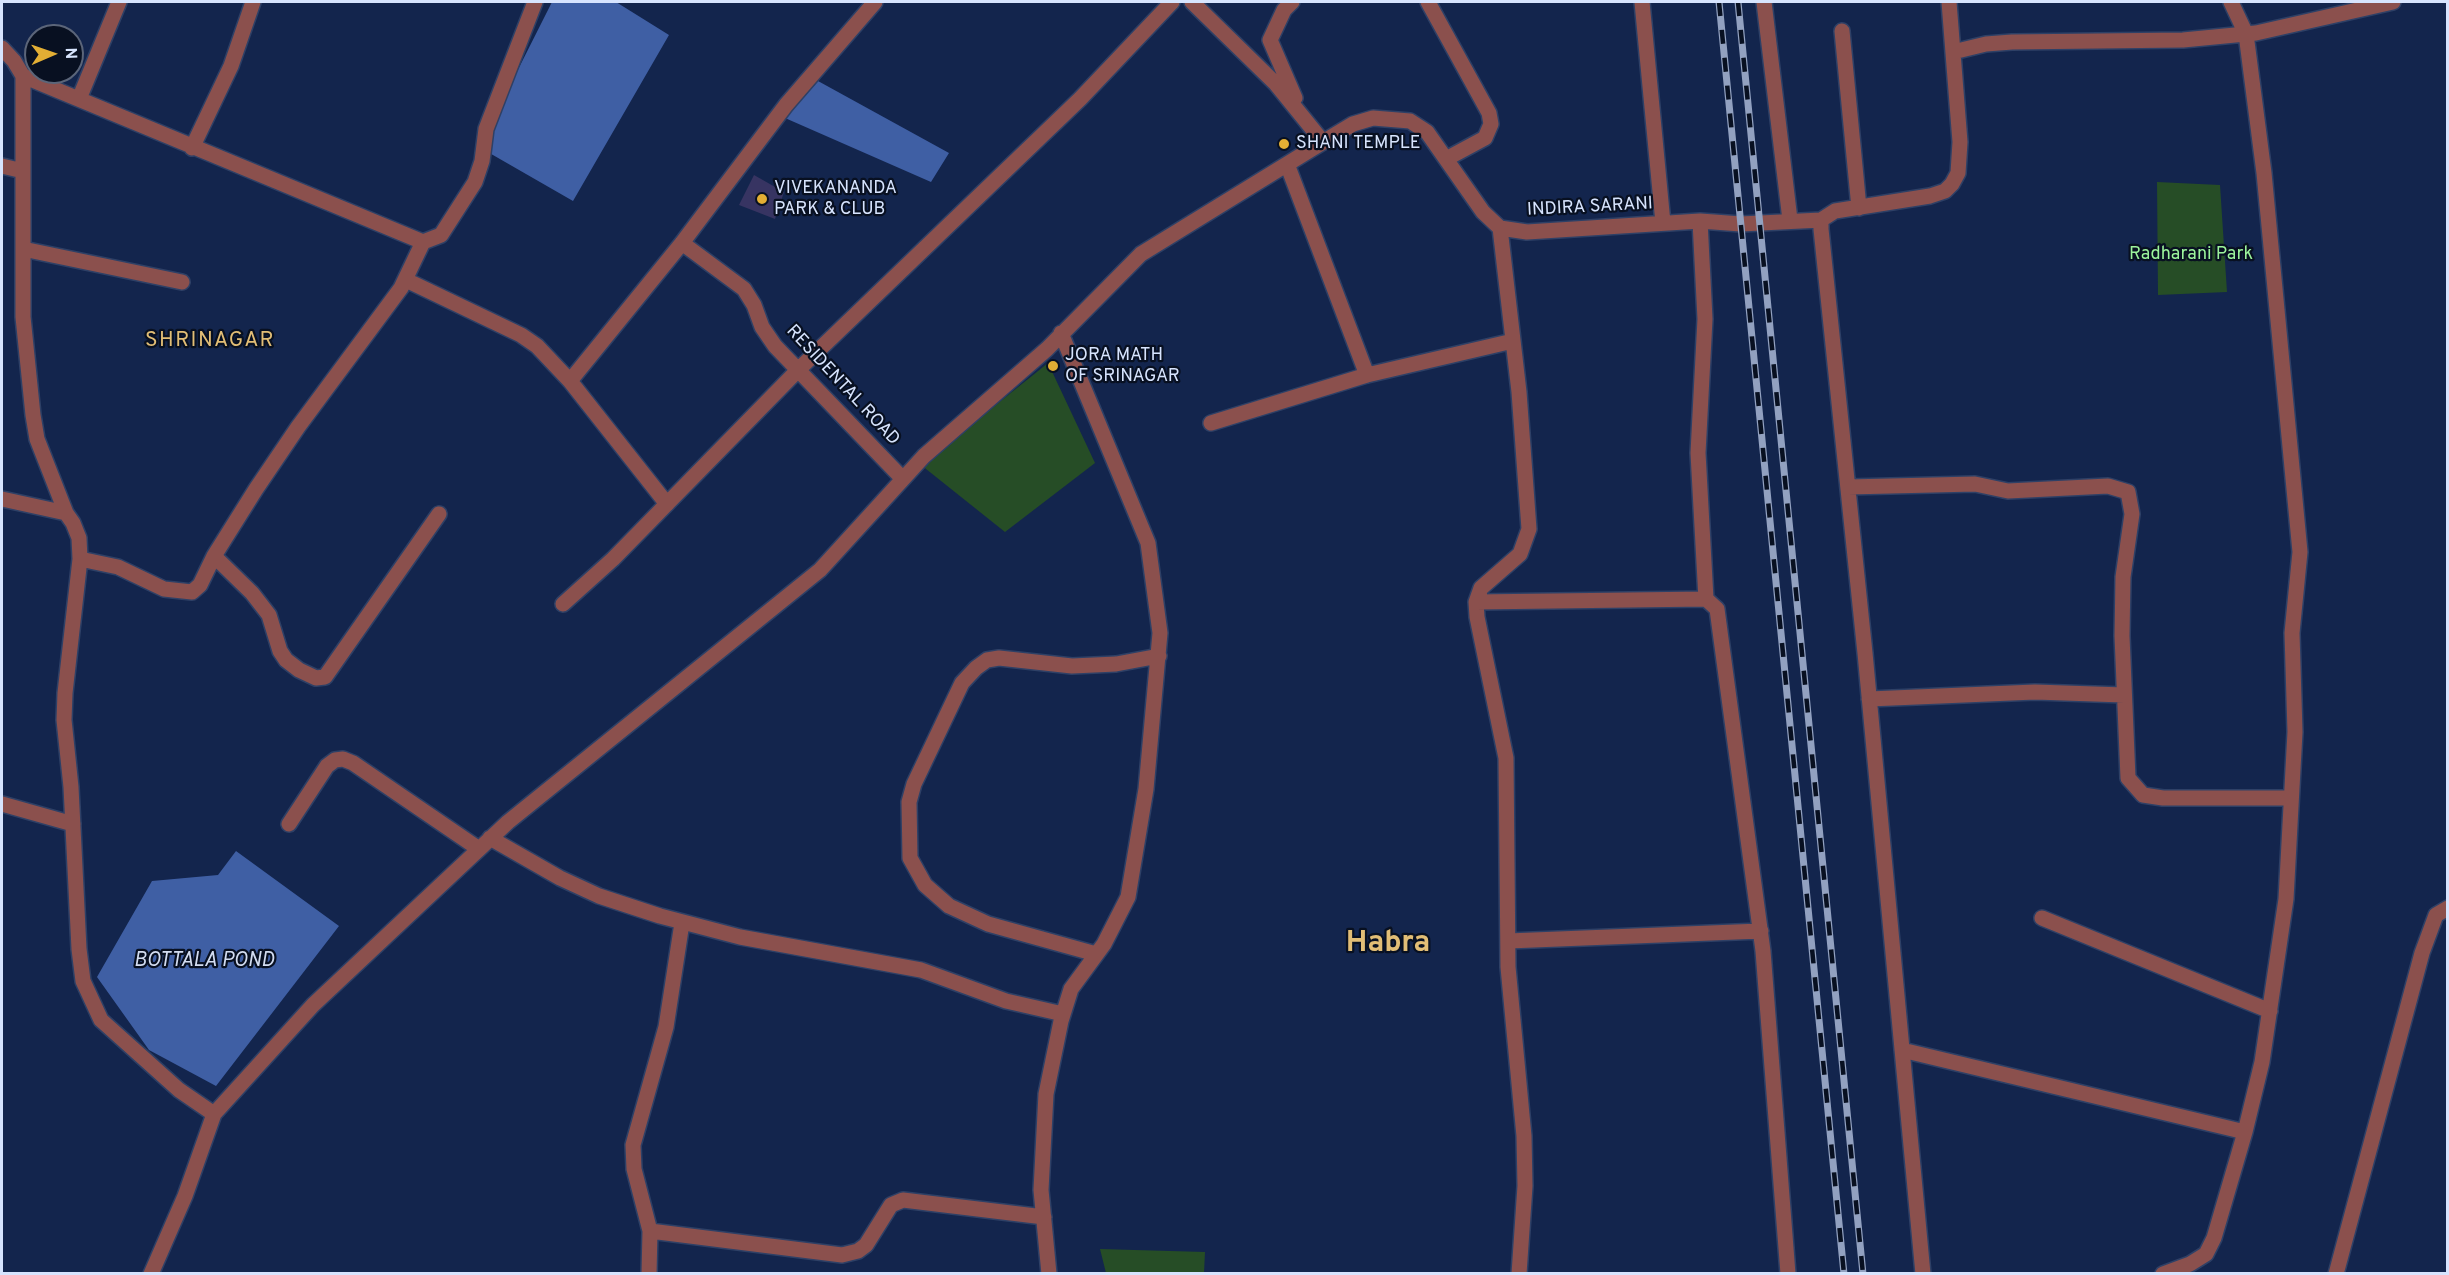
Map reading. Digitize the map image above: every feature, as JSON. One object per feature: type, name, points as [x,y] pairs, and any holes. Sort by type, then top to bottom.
[{"type":"street","points":[[79,99],[119,2]]},
{"type":"street","points":[[192,148],[231,66],[253,2]]},
{"type":"street","points":[[22,76],[423,242],[441,235],[476,182],[482,162],[486,129],[534,2]]},
{"type":"street","points":[[570,381],[682,243],[786,105],[875,2]]},
{"type":"street","points":[[563,604],[613,559],[799,369],[1080,99],[1172,2]]},
{"type":"street","points":[[1192,2],[1276,84],[1323,142]]},
{"type":"street","points":[[1292,2],[1284,10],[1270,40],[1282,71],[1308,124]]},
{"type":"street","points":[[1428,2],[1489,113],[1491,124],[1485,138],[1446,159]]},
{"type":"street","points":[[1642,2],[1663,224]]},
{"type":"street","points":[[1764,2],[1790,220]]},
{"type":"street","points":[[1923,1274],[1821,220],[1835,211],[1930,196],[1945,191],[1952,184],[1958,173],[1960,142],[1949,2]]},
{"type":"street","points":[[2163,1274],[2190,1264],[2206,1254],[2214,1238],[2245,1132],[2270,1011],[2286,899],[2295,732],[2292,633],[2300,552],[2266,192],[2246,34],[2231,2]]},
{"type":"street","points":[[1953,52],[1986,44],[2012,42],[2183,40],[2246,34],[2393,2]]},
{"type":"street","points":[[1842,31],[1859,208]]},
{"type":"street","points":[[2,48],[14,61],[22,76],[23,317],[33,415],[37,439],[66,513],[79,538],[80,559],[65,693],[79,949],[83,981],[90,1001],[101,1020],[179,1090],[214,1114]]},
{"type":"street","points":[[151,1274],[185,1196],[214,1114],[313,1005],[485,843],[820,570],[924,456],[1047,349],[1141,254],[1353,124],[1373,118],[1410,121],[1427,132],[1483,212],[1500,228],[1513,341],[1529,529],[1520,554],[1481,588],[1476,602],[1477,617],[1506,758],[1511,1006],[1524,1136],[1525,1186],[1519,1274]]},
{"type":"street","points":[[1287,164],[1367,375]]},
{"type":"street","points":[[2,166],[23,171]]},
{"type":"street","name":"INDIRA SARANI","points":[[1500,228],[1527,232],[1700,221],[1741,224],[1821,220]]},
{"type":"street","points":[[1700,221],[1705,319],[1698,453],[1706,599]]},
{"type":"street","points":[[80,559],[118,567],[164,589],[182,593],[192,592],[200,585],[214,556],[298,427],[406,280],[423,242]]},
{"type":"street","name":"RESIDENTAL ROAD","points":[[682,243],[744,289],[754,305],[762,327],[775,346],[902,478]]},
{"type":"street","points":[[23,249],[182,282]]},
{"type":"street","points":[[406,280],[521,335],[537,346],[570,381],[666,504]]},
{"type":"street","points":[[1049,1274],[1041,1190],[1046,1094],[1063,1014],[1071,990],[1118,920],[1128,897],[1146,789],[1160,633],[1148,543],[1061,333]]},
{"type":"street","points":[[1211,423],[1367,375],[1513,341]]},
{"type":"street","points":[[1848,487],[1975,484],[2008,491],[2108,486],[2128,492],[2132,514],[2123,577],[2124,695],[2128,778],[2143,795],[2163,798],[2291,798]]},
{"type":"street","points":[[2,499],[66,513]]},
{"type":"street","points":[[214,556],[252,593],[269,615],[280,651],[286,660],[299,670],[316,678],[325,676],[333,668],[439,514]]},
{"type":"street","points":[[1476,602],[1706,599],[1717,609],[1761,931],[1788,1274]]},
{"type":"street","points":[[1096,954],[988,924],[949,906],[925,885],[912,863],[909,841],[909,802],[914,784],[962,683],[987,660],[999,658],[1072,666],[1116,664],[1159,656]]},
{"type":"street","points":[[1869,699],[2035,692],[2124,695]]},
{"type":"street","points":[[289,824],[327,766],[335,760],[343,759],[485,843],[600,896],[682,923],[820,952],[921,970],[1006,1001],[1063,1014]]},
{"type":"street","points":[[2,804],[73,824]]},
{"type":"street","points":[[2336,1274],[2422,953],[2436,915],[2448,908]]},
{"type":"street","points":[[2042,918],[2270,1011]]},
{"type":"street","points":[[649,1274],[650,1231],[634,1169],[633,1145],[666,1027],[682,923]]},
{"type":"street","points":[[1508,941],[1761,931]]},
{"type":"street","points":[[1902,1050],[2245,1132]]},
{"type":"street","points":[[650,1231],[842,1255],[858,1251],[866,1245],[891,1205],[903,1200],[1044,1217]]},
{"type":"green space","name":"Radharani Park","points":[[2157,182],[2220,185],[2227,292],[2158,295]]},
{"type":"green space","points":[[1048,363],[1095,463],[1005,532],[921,465]]},
{"type":"green space","points":[[1100,1249],[1205,1252],[1204,1273],[1106,1273]]},
{"type":"water","points":[[552,2],[616,2],[669,35],[573,201],[479,147]]},
{"type":"water","points":[[818,81],[949,153],[931,182],[785,118]]},
{"type":"water","name":"BOTTALA POND","points":[[236,851],[339,926],[216,1086],[149,1050],[97,977],[152,881],[218,875]]},
{"type":"building","name":"VIVEKANANDA PARK & CLUB","points":[[754,175],[784,192],[775,219],[739,205]]},
{"type":"railway","points":[[1719,2],[1844,1274]]},
{"type":"railway","points":[[1738,2],[1863,1274]]},
{"type":"place","name":"SHANI TEMPLE","points":[[1284,144]]},
{"type":"place","name":"VIVEKANANDA PARK & CLUB","points":[[762,199]]},
{"type":"place","name":"JORA MATH OF SRINAGAR","points":[[1053,366]]},
{"type":"district","name":"SHRINAGAR","points":[[210,342]]},
{"type":"district","name":"Habra","points":[[1388,945]]}]
